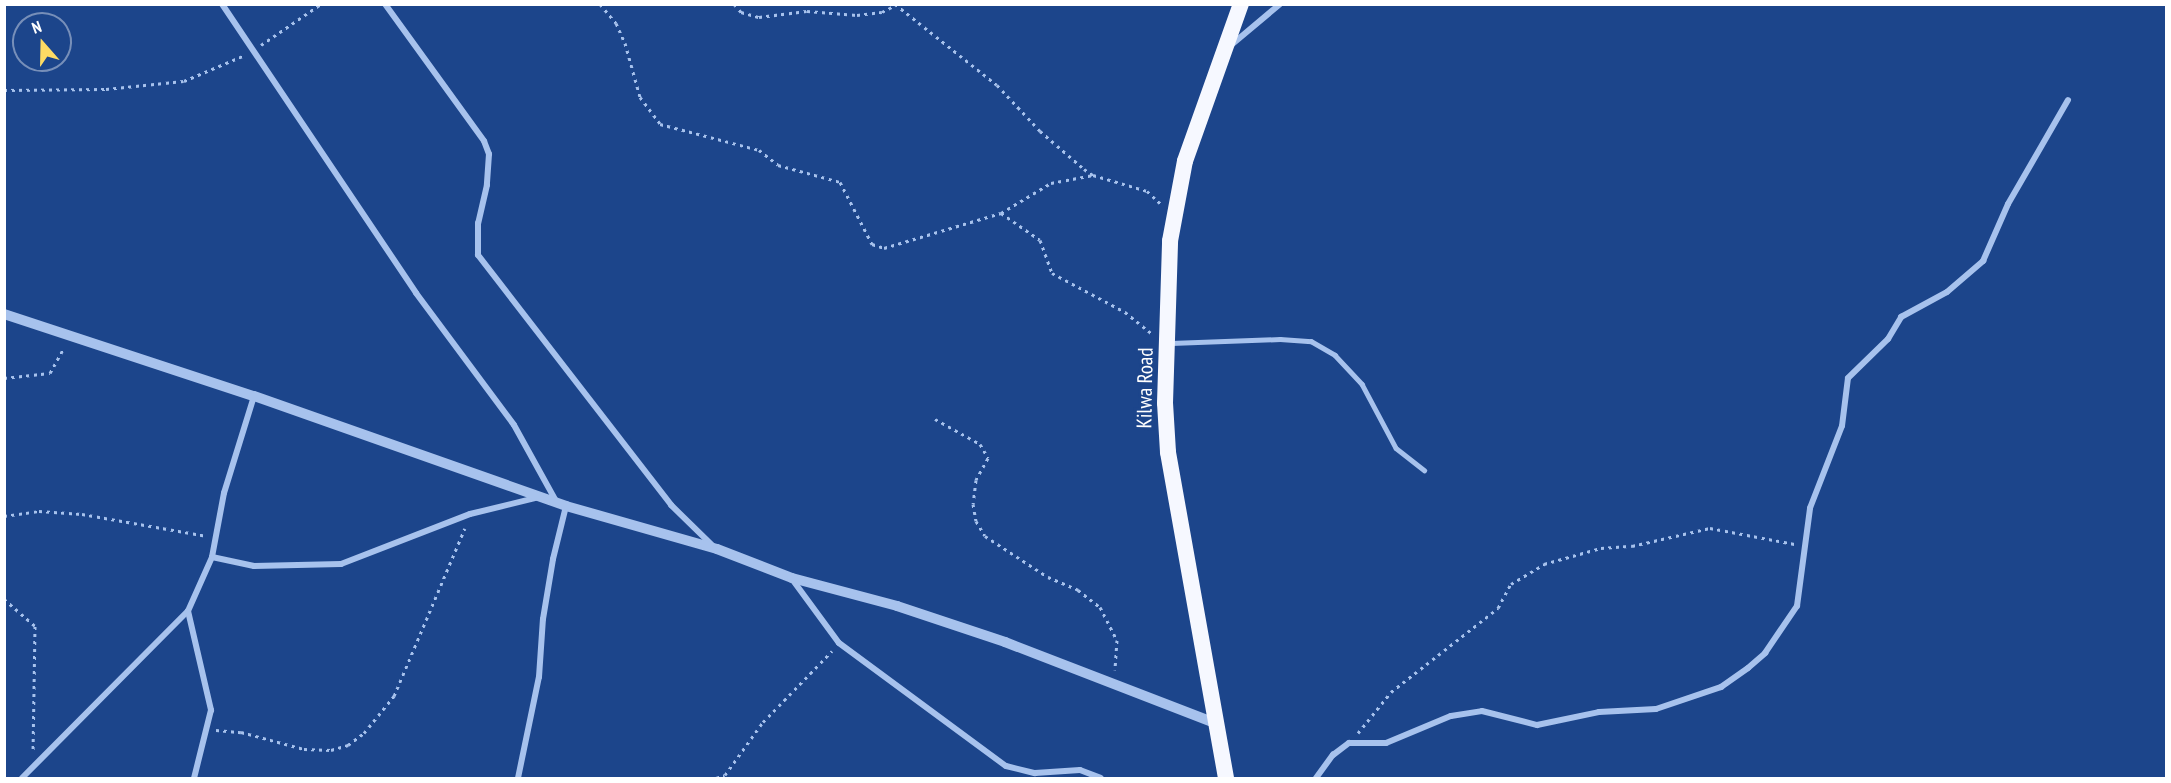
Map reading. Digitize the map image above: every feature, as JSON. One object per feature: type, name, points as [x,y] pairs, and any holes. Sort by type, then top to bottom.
[{"type":"highway","name":"Kilwa Road","points":[[1226,778],[1168,452],[1165,403],[1174,217],[1185,161],[1240,4]]},
{"type":"street","points":[[222,4],[416,293],[514,425],[561,503],[543,619],[539,677],[518,778]]},
{"type":"street","points":[[385,4],[473,123],[487,148],[487,185],[478,223],[478,255],[671,505],[717,549]]},
{"type":"street","points":[[1222,53],[1280,4]]},
{"type":"street","points":[[1316,778],[1333,755],[1349,743],[1386,743],[1426,724],[1468,712],[1482,711],[1525,724],[1558,724],[1599,712],[1656,709],[1721,687],[1765,653],[1797,606],[1810,508],[1842,426],[1848,378],[1888,339],[1901,317],[1947,292],[1983,261],[2008,204],[2068,100]]},
{"type":"street","points":[[4,314],[254,396],[541,497],[717,549],[792,578],[897,606],[1215,723]]},
{"type":"street","points":[[22,778],[188,611],[203,585],[212,557],[213,537],[254,396]]},
{"type":"street","points":[[212,557],[254,566],[341,564],[470,514],[526,504],[541,497]]},
{"type":"street","points":[[792,578],[839,643],[1006,766],[1035,772],[1080,770],[1101,778]]},
{"type":"street","points":[[188,611],[211,710],[195,778]]},
{"type":"lane","points":[[1168,343],[1280,339],[1311,341],[1335,355],[1362,384],[1396,448],[1424,471]]},
{"type":"path","points":[[4,90],[106,89],[184,81],[223,68],[253,51],[321,4]]},
{"type":"path","points":[[600,4],[616,23],[625,43],[640,97],[660,124],[759,150],[778,165],[840,182],[873,244],[884,248],[1001,213],[1051,183],[1093,175]]},
{"type":"path","points":[[734,4],[741,12],[759,18],[807,11],[857,15],[882,12],[896,5],[997,85],[1040,131],[1093,175],[1147,191],[1174,217]]},
{"type":"path","points":[[1001,213],[1040,240],[1052,273],[1125,312],[1143,330],[1168,343]]},
{"type":"path","points":[[4,378],[50,373],[70,334]]},
{"type":"path","points":[[935,419],[980,444],[988,458],[976,480],[972,504],[976,521],[985,536],[1100,607],[1117,640],[1113,684]]},
{"type":"path","points":[[4,516],[39,511],[82,514],[213,537]]},
{"type":"path","points":[[205,730],[241,732],[304,749],[332,750],[348,745],[364,733],[394,696],[443,577],[462,542],[470,514]]},
{"type":"path","points":[[1349,743],[1391,692],[1498,608],[1511,584],[1544,564],[1601,548],[1632,546],[1710,528],[1806,546]]},
{"type":"path","points":[[4,599],[35,626],[34,767]]},
{"type":"path","points":[[716,778],[725,775],[763,722],[839,643]]}]
